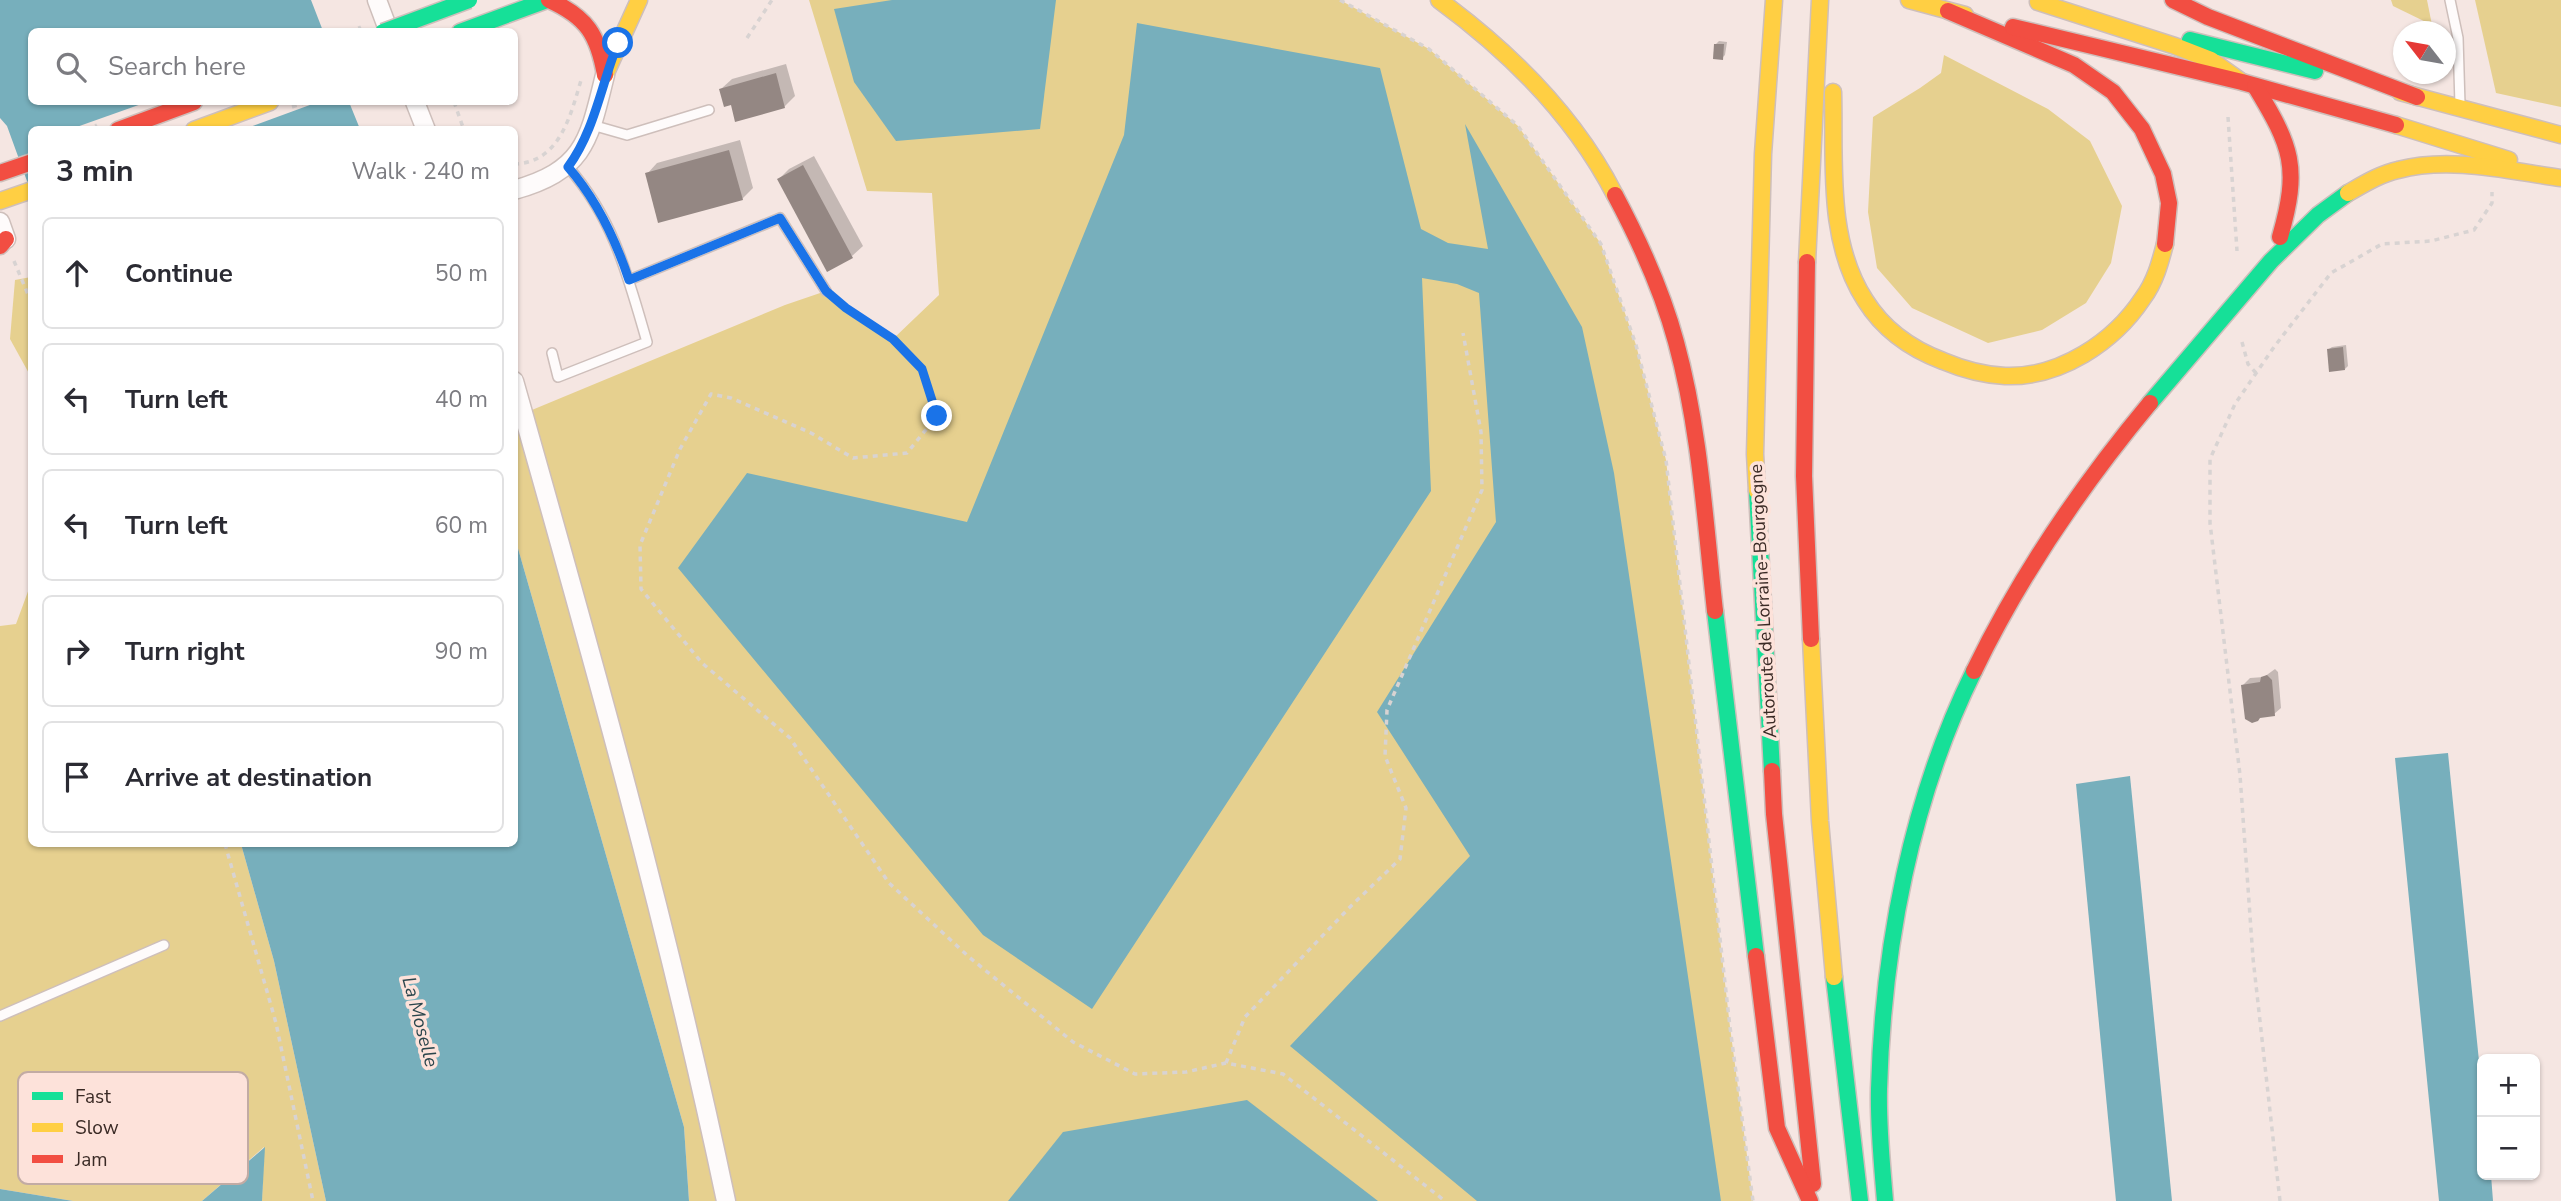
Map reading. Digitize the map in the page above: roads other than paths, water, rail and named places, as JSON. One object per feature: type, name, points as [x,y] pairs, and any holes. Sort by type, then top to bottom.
[{"type":"main road","points":[[394,28],[469,0]]},
{"type":"main road","points":[[471,28],[548,0],[576,14],[589,27],[603,56],[605,75]]},
{"type":"main road","points":[[605,75],[639,0]]},
{"type":"main road","points":[[1439,0],[1460,14],[1504,52],[1548,96],[1581,139],[1621,201],[1648,259],[1674,333],[1694,431],[1777,1128],[1812,1201]]},
{"type":"main road","name":"Autoroute de Lorraine-Bourgogne","points":[[1774,0],[1763,154],[1755,454],[1774,814],[1812,1201]]},
{"type":"main road","points":[[1820,0],[1816,36],[1806,306],[1804,476],[1819,808],[1831,953],[1860,1201]]},
{"type":"main road","points":[[1909,0],[2395,123],[2561,178]]},
{"type":"main road","points":[[2173,0],[2208,17],[2417,97]]},
{"type":"main road","points":[[2034,1],[2460,107],[2561,135]]},
{"type":"main road","points":[[2034,1],[2211,60],[2248,84],[2283,136],[2292,173],[2290,202],[2280,237]]},
{"type":"main road","points":[[1816,36],[1832,74],[1836,197],[1843,253],[1856,285],[1873,312],[1897,337],[1927,356],[1968,370],[2009,376],[2043,372],[2077,359],[2104,343],[2129,319],[2147,292],[2162,262],[2167,231],[2169,202],[2158,160],[2139,123],[2112,91],[2078,67],[1948,11]]},
{"type":"main road","points":[[129,126],[186,105]]},
{"type":"main road","points":[[205,126],[262,105]]},
{"type":"main road","points":[[0,173],[28,163]]},
{"type":"main road","points":[[1885,1201],[1879,1089],[1886,991],[1901,887],[1933,771],[1973,675],[2033,561],[2090,481],[2186,358],[2269,263],[2311,223],[2355,188],[2398,169],[2444,165],[2491,168],[2561,178]]},
{"type":"main road","points":[[0,201],[28,191]]},
{"type":"main road","points":[[1744,254],[1755,454]]},
{"type":"street","points":[[377,0],[388,28]]},
{"type":"street","points":[[518,189],[543,181],[568,167],[592,125],[605,75]]},
{"type":"street","points":[[416,105],[424,126]]},
{"type":"street","points":[[518,396],[634,817],[706,1107],[726,1201]]},
{"type":"lane","points":[[2450,0],[2458,38],[2460,107]]},
{"type":"lane","points":[[592,125],[627,135],[709,110]]},
{"type":"lane","points":[[552,353],[558,377],[647,342],[620,253],[588,190],[568,167]]},
{"type":"lane","points":[[629,280],[780,218],[826,291]]},
{"type":"lane","points":[[0,1016],[164,945]]},
{"type":"water","points":[[0,0],[311,0],[322,28],[28,28],[28,105],[350,105],[359,126],[28,126],[28,184],[7,126],[0,118]]},
{"type":"water","points":[[892,0],[1056,0],[1040,129],[896,141],[854,82],[834,9]]},
{"type":"water","points":[[1137,23],[1380,68],[1421,229],[1448,243],[1488,249],[1465,124],[1582,327],[1614,473],[1721,1201],[1477,1201],[1290,1046],[1470,856],[1377,712],[1496,522],[1479,293],[1457,284],[1422,278],[1431,491],[1092,1009],[983,935],[678,568],[747,473],[967,522],[1124,135]]},
{"type":"water","name":"La Moselle","points":[[518,548],[684,1127],[689,1201],[326,1201],[274,961],[242,847],[518,847]]},
{"type":"water","points":[[2448,753],[2478,1054],[2477,1180],[2491,1180],[2493,1201],[2439,1201],[2395,758]]},
{"type":"water","points":[[2130,776],[2172,1201],[2116,1201],[2076,784]]},
{"type":"water","points":[[1247,1100],[1378,1201],[1008,1201],[1063,1132]]},
{"type":"water","points":[[265,1147],[262,1201],[202,1201],[222,1184],[248,1184],[248,1162]]},
{"type":"water","points":[[0,1189],[73,1201],[0,1201]]}]
